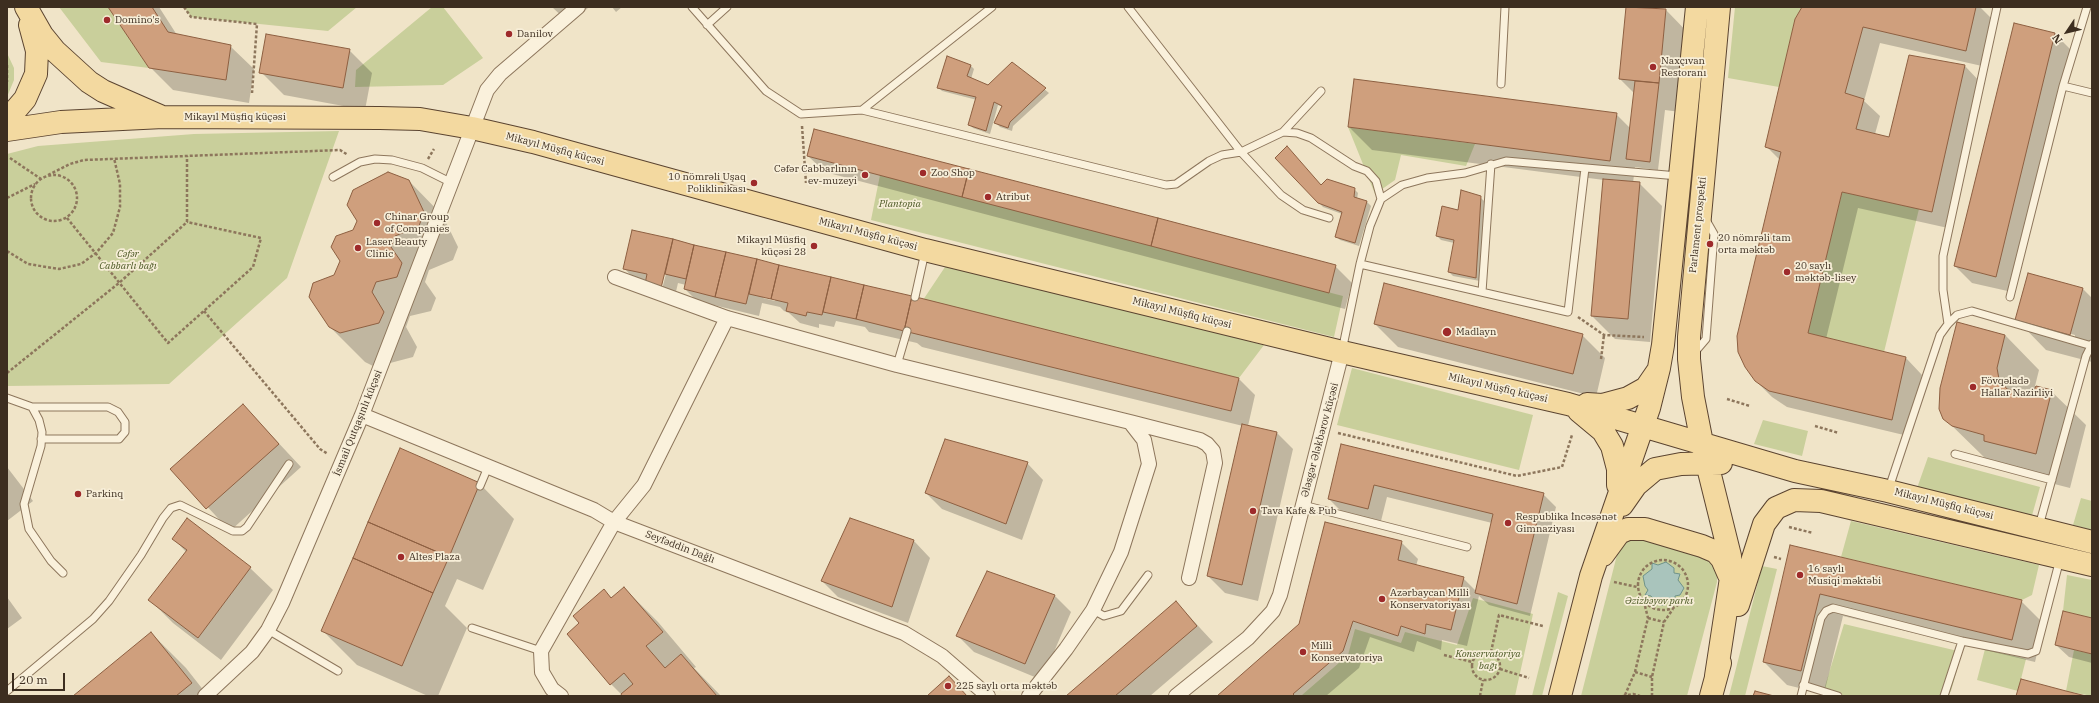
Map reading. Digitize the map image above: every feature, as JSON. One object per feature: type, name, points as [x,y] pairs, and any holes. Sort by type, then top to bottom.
[{"type":"main road","name":"Mikayıl Müşfiq küçəsi","points":[[25,7],[42,35],[55,51],[89,82],[103,91],[163,117]]},
{"type":"main road","points":[[7,120],[19,107],[30,91],[37,68],[37,51],[25,7]]},
{"type":"main road","points":[[1560,696],[1592,576],[1617,497],[1643,425],[1659,368],[1697,7]]},
{"type":"main road","name":"Parlament prospekti","points":[[1714,686],[1731,578],[1729,544],[1705,453],[1693,398],[1689,360],[1692,287],[1719,7]]},
{"type":"main road","name":"Mikayıl Müşfiq küçəsi","points":[[7,130],[61,122],[163,117],[420,119],[472,128],[540,144],[925,250],[1342,352],[1568,404],[1643,425],[1705,453],[1888,490],[2092,542]]},
{"type":"main road","points":[[1568,404],[1602,404],[1628,398],[1646,388],[1659,368]]},
{"type":"main road","points":[[1568,404],[1590,418],[1603,432],[1612,446],[1618,469],[1617,497]]},
{"type":"main road","points":[[1603,540],[1627,497],[1645,475],[1665,466],[1705,453]]},
{"type":"main road","points":[[1714,686],[1754,552],[1770,515],[1776,508],[1794,500],[1805,499],[1842,506],[2092,565]]},
{"type":"main road","points":[[1592,576],[1612,540],[1619,533],[1636,528],[1687,541],[1711,550],[1722,558],[1731,578]]},
{"type":"street","name":"İsmail Qutqaşınlı küçəsi","points":[[205,696],[252,652],[268,630],[282,603],[362,415],[452,183],[482,100],[493,82],[578,7]]},
{"type":"street","points":[[615,277],[727,318],[897,365],[1200,440],[1207,444],[1213,451],[1215,462],[1189,578]]},
{"type":"street","points":[[561,696],[552,689],[542,672],[541,651],[614,522],[644,485],[727,318]]},
{"type":"street","name":"Ələsgər Ələkbərov küçəsi","points":[[1176,696],[1248,638],[1272,611],[1280,595],[1342,352]]},
{"type":"street","name":"Seyfəddin Dağlı","points":[[362,415],[594,510],[614,522],[904,633],[942,656],[988,696]]},
{"type":"street","points":[[1029,696],[1066,649],[1093,610],[1121,552],[1150,464],[1144,440],[1130,422]]},
{"type":"lane","points":[[692,7],[766,91],[801,114],[862,110],[1166,185],[1176,184],[1209,161],[1222,155],[1241,152],[1282,132],[1321,91]]},
{"type":"lane","points":[[707,25],[727,7]]},
{"type":"lane","points":[[862,110],[992,7]]},
{"type":"lane","points":[[1128,7],[1241,152],[1281,195],[1303,210],[1329,218]]},
{"type":"lane","points":[[1501,84],[1505,7]]},
{"type":"lane","points":[[1948,324],[1943,290],[1943,256],[1996,7]]},
{"type":"lane","points":[[2010,297],[2063,86],[2087,7]]},
{"type":"lane","points":[[2063,86],[2092,93]]},
{"type":"lane","points":[[1282,132],[1297,133],[1311,138],[1354,166],[1367,171],[1376,181],[1381,200]]},
{"type":"lane","points":[[333,177],[360,162],[375,159],[407,162],[452,183]]},
{"type":"lane","points":[[1342,352],[1360,264],[1370,226],[1381,200],[1402,185],[1434,177],[1465,173],[1491,164],[1506,161],[1680,176]]},
{"type":"lane","points":[[1482,292],[1491,164]]},
{"type":"lane","points":[[1360,264],[1568,312],[1585,168]]},
{"type":"lane","points":[[915,297],[925,250]]},
{"type":"lane","points":[[1888,490],[1940,336],[1948,324],[1958,315],[1972,311],[2092,345],[2086,356],[2039,528]]},
{"type":"lane","points":[[897,365],[907,331]]},
{"type":"lane","points":[[7,398],[32,407],[108,408],[118,412],[125,422],[125,432],[119,439],[41,438]]},
{"type":"lane","points":[[32,407],[42,432],[24,504],[29,529],[51,560],[63,573]]},
{"type":"lane","points":[[1954,454],[2052,480]]},
{"type":"lane","points":[[7,691],[93,619],[109,602],[171,508],[180,505],[233,531],[242,531],[247,527],[289,464]]},
{"type":"lane","points":[[480,486],[488,467]]},
{"type":"lane","points":[[1302,505],[1467,547]]},
{"type":"lane","points":[[1801,696],[1821,618],[1826,610],[1833,608],[1962,641],[2028,654],[2036,651],[2061,557]]},
{"type":"lane","points":[[1093,610],[1104,616],[1121,611],[1148,575]]},
{"type":"lane","points":[[472,628],[541,651]]},
{"type":"lane","points":[[268,630],[338,671]]},
{"type":"lane","points":[[1944,696],[1962,641]]},
{"type":"lane","points":[[1803,685],[1838,696]]},
{"type":"path","points":[[184,7],[191,17],[257,24],[252,93]]},
{"type":"path","points":[[7,65],[7,82]]},
{"type":"path","points":[[801,114],[806,183]]},
{"type":"path","points":[[7,198],[70,164],[84,160],[340,150],[360,162]]},
{"type":"path","points":[[7,373],[119,283],[187,222],[187,156]]},
{"type":"path","points":[[10,158],[41,179]]},
{"type":"path","points":[[7,251],[28,264],[59,269],[81,264],[96,253],[113,233],[120,207],[120,184],[114,158]]},
{"type":"path","points":[[35,184],[31,198],[35,211],[40,217],[53,222],[67,218],[77,205],[76,188],[64,177],[56,174],[48,175]]},
{"type":"path","points":[[67,218],[168,343],[253,267],[261,238],[187,222]]},
{"type":"path","points":[[204,311],[320,449],[342,462]]},
{"type":"path","points":[[1568,312],[1589,323],[1604,335],[1644,337]]},
{"type":"path","points":[[1601,359],[1604,335]]},
{"type":"path","points":[[1727,399],[1750,406]]},
{"type":"path","points":[[1815,426],[1839,433]]},
{"type":"path","points":[[1332,431],[1517,476],[1562,467],[1572,436]]},
{"type":"path","points":[[1789,527],[1814,533]]},
{"type":"path","points":[[1640,696],[1624,695],[1635,672],[1648,618],[1644,602],[1637,587],[1641,571],[1647,564],[1664,559],[1672,561],[1684,572],[1688,588],[1685,596],[1664,622],[1652,677],[1652,696]]},
{"type":"path","points":[[1614,582],[1637,587]]},
{"type":"path","points":[[1644,602],[1658,610],[1674,608]]},
{"type":"path","points":[[1491,652],[1499,615],[1543,626]]},
{"type":"path","points":[[1648,618],[1664,622]]},
{"type":"path","points":[[1481,652],[1491,652],[1499,659],[1500,669],[1492,679],[1484,680],[1472,672],[1472,662],[1477,654],[1481,652]]},
{"type":"path","points":[[1444,655],[1472,662]]},
{"type":"path","points":[[1500,669],[1529,678]]},
{"type":"path","points":[[1635,672],[1652,677]]},
{"type":"path","points":[[1480,696],[1484,680]]},
{"type":"green space","points":[[59,7],[108,7],[149,68],[101,62]]},
{"type":"green space","points":[[184,7],[357,7],[328,31],[191,17]]},
{"type":"green space","points":[[432,7],[443,7],[483,58],[443,85],[355,87],[356,70]]},
{"type":"green space","points":[[1735,7],[1802,7],[1795,19],[1779,87],[1728,78]]},
{"type":"green space","points":[[7,53],[14,68],[14,80],[7,97]]},
{"type":"green space","points":[[1348,127],[1475,144],[1466,166],[1401,155],[1395,180],[1375,194]]},
{"type":"green space","name":"Cəfər Cabbarlı bağı","points":[[339,131],[287,278],[169,384],[7,386],[7,154],[38,146],[194,134]]},
{"type":"green space","name":"Plantopia","points":[[880,175],[1343,296],[1334,337],[871,220]]},
{"type":"green space","points":[[1842,192],[1919,209],[1884,352],[1808,333]]},
{"type":"green space","points":[[947,264],[1264,345],[1239,378],[923,300]]},
{"type":"green space","points":[[1352,368],[1533,415],[1519,470],[1337,425]]},
{"type":"green space","points":[[1763,420],[1808,431],[1802,456],[1754,444]]},
{"type":"green space","points":[[1928,457],[2040,487],[2031,519],[1916,491]]},
{"type":"green space","points":[[2081,498],[2092,501],[2092,530],[2073,525]]},
{"type":"green space","points":[[1851,521],[2039,565],[2032,595],[2022,600],[1841,557]]},
{"type":"green space","name":"Əzizbəyov parkı","points":[[1633,537],[1708,557],[1717,573],[1717,582],[1687,696],[1581,696],[1618,551],[1622,544]]},
{"type":"green space","points":[[1762,566],[1777,569],[1745,696],[1729,696]]},
{"type":"green space","points":[[2067,575],[2092,580],[2092,618],[2063,611]]},
{"type":"green space","points":[[1558,592],[1568,596],[1542,696],[1532,696]]},
{"type":"green space","name":"Konservatoriya bağı","points":[[1473,598],[1533,614],[1515,696],[1302,695],[1348,655],[1355,629],[1401,643],[1405,632],[1457,645]]},
{"type":"green space","points":[[1844,624],[1962,652],[1951,691],[1948,696],[1822,696]]},
{"type":"green space","points":[[1985,649],[2026,659],[2018,691],[1977,680]]},
{"type":"green space","points":[[2074,650],[2092,654],[2092,696],[2066,691]]},
{"type":"water","points":[[1666,562],[1674,568],[1674,573],[1680,574],[1678,580],[1684,588],[1680,595],[1675,596],[1675,603],[1669,600],[1665,605],[1660,605],[1656,603],[1651,596],[1645,595],[1648,590],[1645,586],[1643,576],[1652,569],[1652,563],[1658,565]]},
{"type":"building","points":[[108,7],[152,7],[168,32],[231,45],[226,80],[149,68]]},
{"type":"building","points":[[1626,7],[1666,9],[1659,83],[1619,79]]},
{"type":"building","name":"20 saylı məktəb-lisey","points":[[1802,7],[1976,7],[1966,51],[1863,27],[1845,93],[1864,99],[1856,129],[1889,137],[1909,55],[1965,65],[1932,212],[1842,192],[1808,333],[1906,357],[1892,420],[1769,391],[1755,381],[1745,367],[1738,352],[1737,336],[1781,152],[1765,147],[1795,19]]},
{"type":"building","points":[[2014,23],[2055,33],[1996,277],[1954,266]]},
{"type":"building","points":[[266,34],[350,49],[343,88],[259,73]]},
{"type":"building","points":[[947,56],[971,65],[967,76],[988,85],[1012,62],[1046,88],[1010,122],[1008,128],[994,123],[1002,106],[994,102],[986,131],[968,125],[976,97],[937,88]]},
{"type":"building","points":[[1354,79],[1617,113],[1610,161],[1348,127]]},
{"type":"building","points":[[1635,81],[1659,83],[1650,162],[1626,159]]},
{"type":"building","points":[[814,129],[969,169],[962,197],[807,156]]},
{"type":"building","points":[[1287,146],[1321,185],[1327,179],[1355,188],[1354,197],[1367,201],[1355,243],[1335,237],[1342,212],[1318,203],[1275,158]]},
{"type":"building","points":[[969,169],[1158,218],[1151,246],[962,197]]},
{"type":"building","points":[[388,172],[409,180],[424,212],[419,226],[395,236],[391,247],[402,263],[397,277],[376,282],[372,292],[384,312],[379,323],[340,333],[329,327],[309,297],[313,283],[334,275],[340,261],[331,247],[336,236],[353,230],[357,221],[347,205],[353,190]]},
{"type":"building","points":[[1603,179],[1640,182],[1628,319],[1591,316]]},
{"type":"building","points":[[1461,190],[1481,196],[1476,278],[1448,272],[1454,240],[1436,236],[1442,206],[1458,210]]},
{"type":"building","points":[[1158,218],[1336,265],[1329,293],[1151,246]]},
{"type":"building","points":[[632,230],[673,239],[661,288],[645,284],[647,274],[623,269]]},
{"type":"building","points":[[673,239],[694,245],[686,279],[665,274]]},
{"type":"building","points":[[694,245],[726,252],[715,297],[684,289]]},
{"type":"building","points":[[726,252],[757,259],[746,304],[715,297]]},
{"type":"building","points":[[757,259],[779,265],[771,299],[749,294]]},
{"type":"building","points":[[779,265],[831,277],[822,315],[807,312],[806,316],[786,311],[788,303],[771,299]]},
{"type":"building","points":[[2028,273],[2083,288],[2070,335],[2015,320]]},
{"type":"building","points":[[831,277],[864,285],[856,319],[823,312]]},
{"type":"building","points":[[1384,283],[1583,334],[1573,374],[1374,324]]},
{"type":"building","points":[[864,285],[912,296],[904,331],[856,319]]},
{"type":"building","points":[[912,296],[1239,378],[1231,411],[904,331]]},
{"type":"building","name":"Fövqəladə Hallar Nazirliyi","points":[[1957,322],[2005,335],[1997,368],[1999,379],[2007,389],[2032,394],[2036,386],[2052,390],[2036,454],[1984,441],[1984,435],[1952,426],[1943,419],[1939,409],[1940,388]]},
{"type":"building","points":[[243,404],[279,444],[206,509],[170,469]]},
{"type":"building","points":[[1242,424],[1277,432],[1242,585],[1207,576]]},
{"type":"building","points":[[945,439],[1028,462],[1006,524],[925,493]]},
{"type":"building","points":[[1341,444],[1544,493],[1517,604],[1475,593],[1493,514],[1374,485],[1368,509],[1328,499]]},
{"type":"building","points":[[400,448],[480,483],[449,557],[368,522]]},
{"type":"building","points":[[187,518],[251,567],[198,638],[148,600],[187,550],[172,539]]},
{"type":"building","points":[[850,518],[914,540],[892,607],[821,581]]},
{"type":"building","name":"Altes Plaza","points":[[368,522],[449,557],[433,593],[353,558]]},
{"type":"building","name":"Azərbaycan Milli Konservatoriyası","points":[[1325,522],[1402,541],[1398,560],[1464,577],[1451,630],[1426,624],[1425,634],[1401,626],[1398,636],[1353,621],[1343,651],[1293,694],[1295,696],[1217,696],[1299,624]]},
{"type":"building","points":[[1790,545],[2022,600],[2012,640],[1820,594],[1801,671],[1763,662]]},
{"type":"building","points":[[353,558],[433,593],[402,666],[321,631]]},
{"type":"building","points":[[987,571],[1055,595],[1025,664],[956,636]]},
{"type":"building","points":[[624,587],[663,632],[646,646],[665,668],[681,654],[717,696],[622,696],[621,694],[633,684],[624,673],[610,685],[567,634],[579,623],[573,616],[604,589],[611,598]]},
{"type":"building","points":[[1176,601],[1197,626],[1115,696],[1066,696]]},
{"type":"building","points":[[2063,611],[2092,618],[2092,654],[2055,645]]},
{"type":"building","points":[[151,632],[192,683],[176,696],[73,696]]},
{"type":"building","name":"225 saylı orta məktəb","points":[[949,676],[967,696],[927,696]]},
{"type":"building","points":[[2021,679],[2066,691],[2086,696],[2016,696]]},
{"type":"building","points":[[1755,691],[1774,696],[1753,696]]},
{"type":"place","name":"Domino's","points":[[107,20]]},
{"type":"place","name":"Danilov","points":[[509,34]]},
{"type":"place","name":"Naxçıvan Restoranı","points":[[1653,67]]},
{"type":"place","name":"Zoo Shop","points":[[923,173]]},
{"type":"place","name":"Cəfər Cabbarlının ev-muzeyi","points":[[865,175]]},
{"type":"place","name":"10 nömrəli Uşaq Poliklinikası","points":[[754,183]]},
{"type":"place","name":"Atribut","points":[[988,197]]},
{"type":"place","name":"Chinar Group of Companies","points":[[377,223]]},
{"type":"place","name":"20 nömrəli tam orta məktəb","points":[[1710,244]]},
{"type":"place","name":"Mikayıl Müsfiq küçəsi 28","points":[[814,246]]},
{"type":"place","name":"Laser Beauty Clinic","points":[[358,248]]},
{"type":"place","name":"20 saylı məktəb-lisey","points":[[1787,272]]},
{"type":"place","name":"Madlayn","points":[[1447,332]]},
{"type":"place","name":"Fövqəladə Hallar Nazirliyi","points":[[1973,387]]},
{"type":"place","name":"Parkinq","points":[[78,494]]},
{"type":"place","name":"Tava Kafe & Pub","points":[[1253,511]]},
{"type":"place","name":"Respublika İncəsənət Gimnaziyası","points":[[1508,523]]},
{"type":"place","name":"Altes Plaza","points":[[401,557]]},
{"type":"place","name":"16 saylı Musiqi məktəbi","points":[[1800,575]]},
{"type":"place","name":"Azərbaycan Milli Konservatoriyası","points":[[1382,599]]},
{"type":"place","name":"Milli Konservatoriya","points":[[1303,652]]},
{"type":"place","name":"225 saylı orta məktəb","points":[[948,686]]}]
